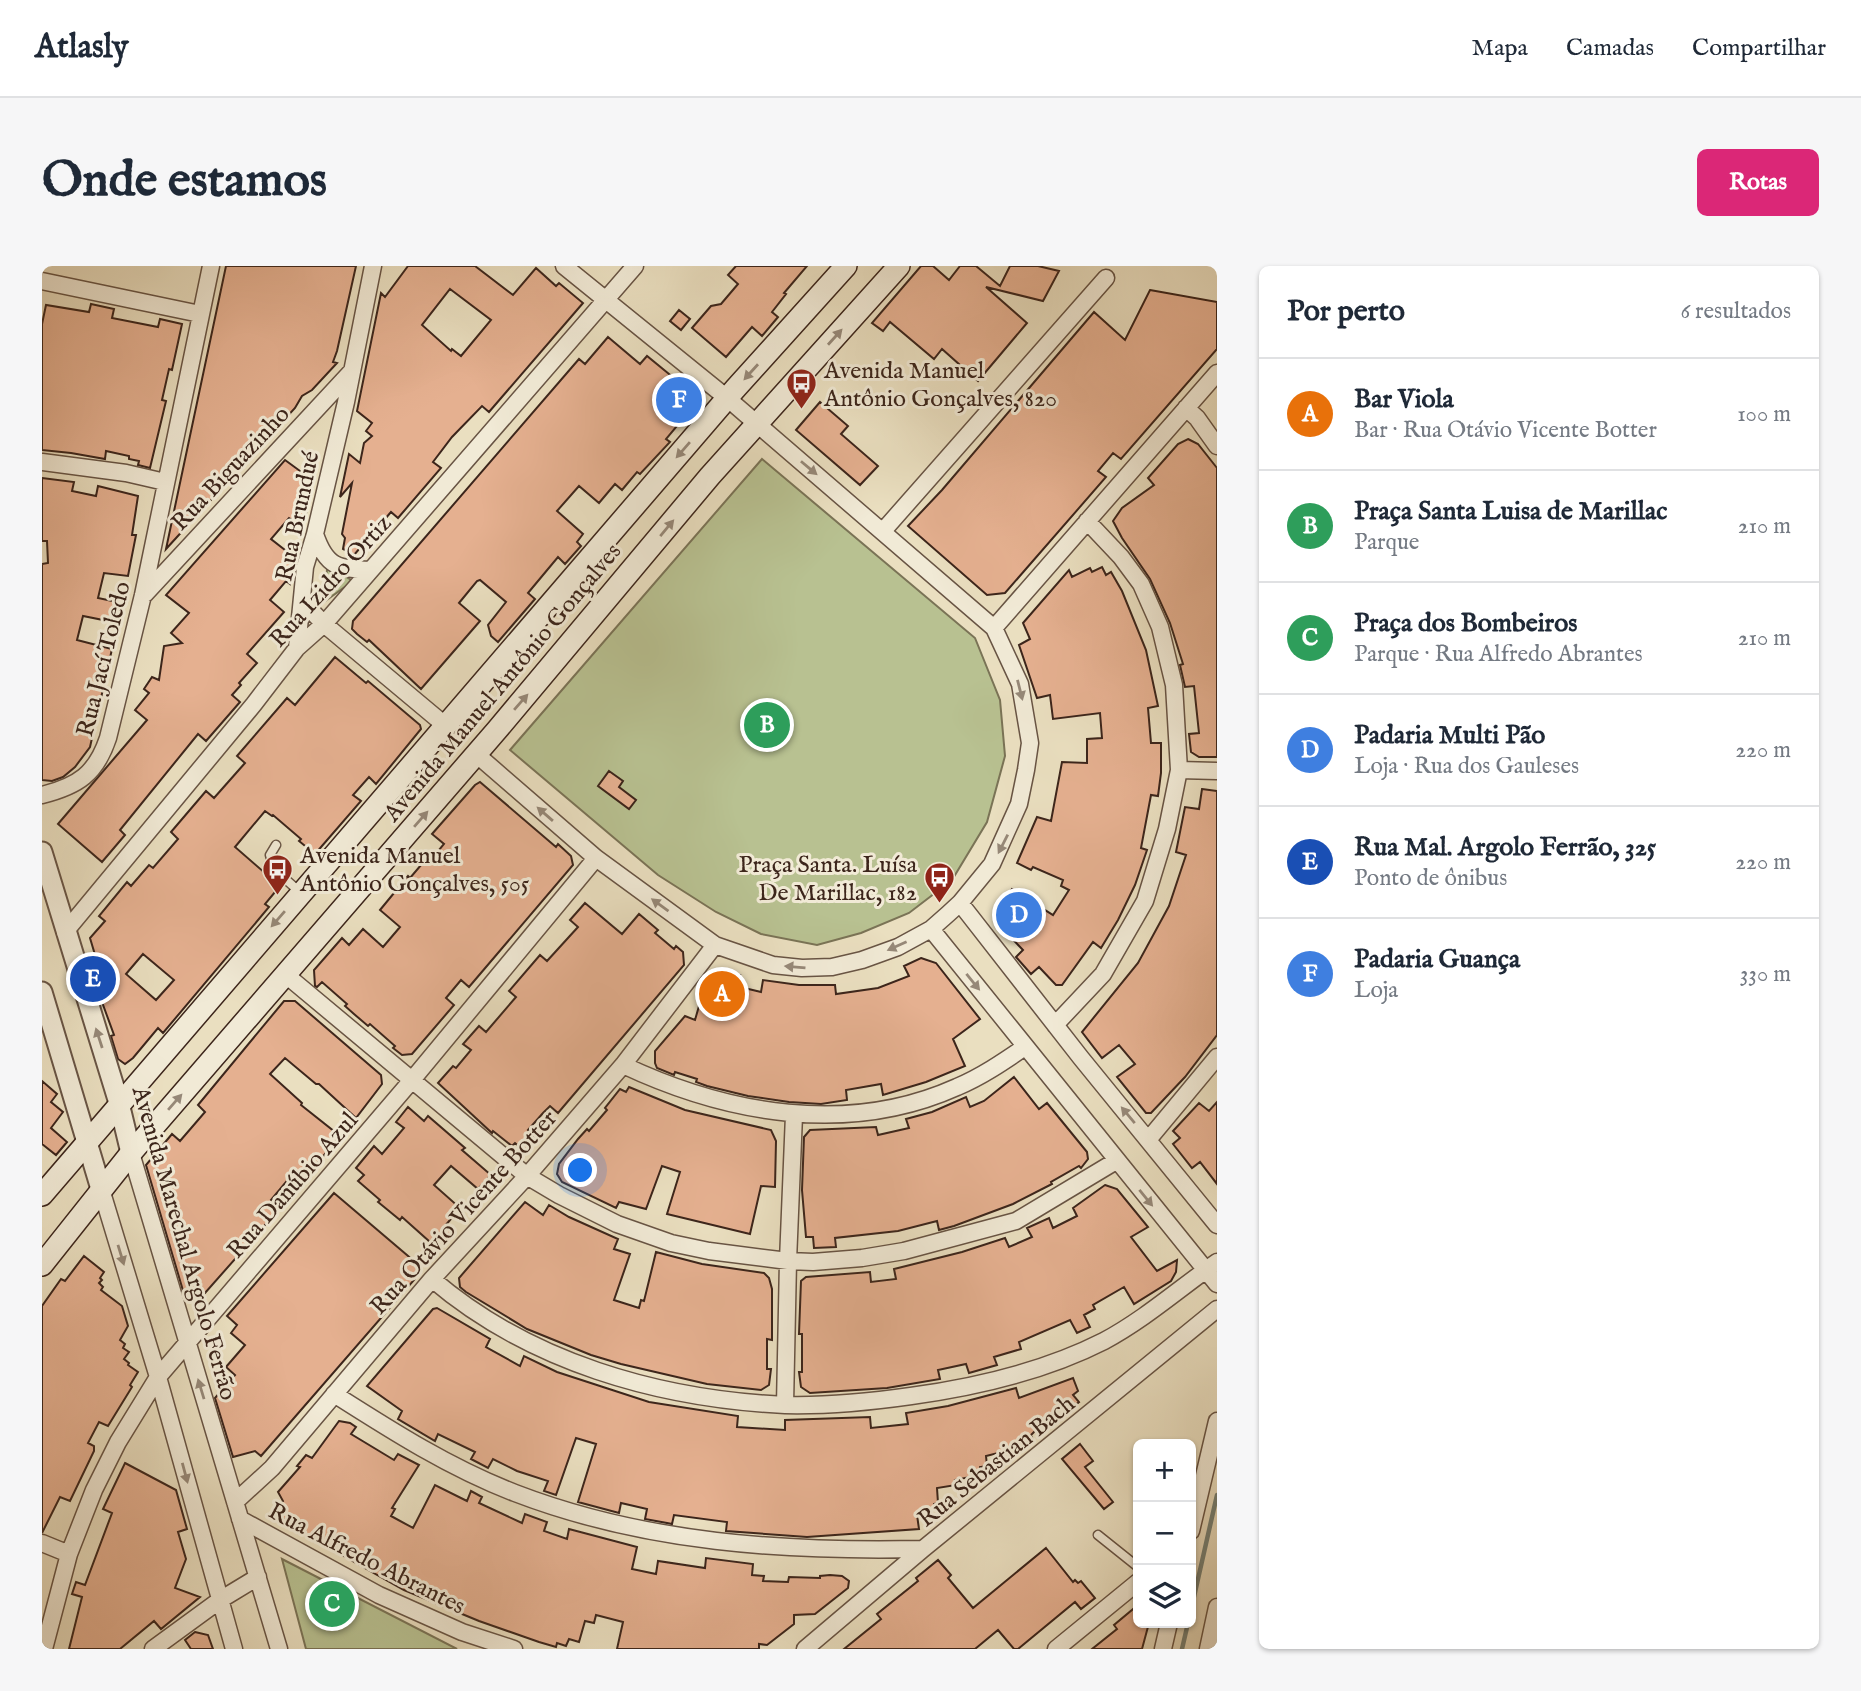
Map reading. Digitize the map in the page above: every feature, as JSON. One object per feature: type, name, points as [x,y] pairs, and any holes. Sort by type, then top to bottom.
[{"type":"main road","name":"Avenida Manuel Antônio Gonçalves","points":[[42,1195],[727,398],[846,266]]},
{"type":"main road","name":"Avenida Manuel Antônio Gonçalves","points":[[42,1265],[131,1153],[476,754],[756,424],[895,268]]},
{"type":"street","name":"Rua Jací Toledo","points":[[42,795],[65,789],[82,780],[103,754],[143,595],[211,266]]},
{"type":"street","name":"Rua Brundué","points":[[297,648],[305,567],[316,534],[368,300],[373,266]]},
{"type":"street","points":[[476,754],[596,859],[715,945],[772,965],[802,968],[832,967],[886,951],[931,929],[960,903],[992,864],[1008,834],[1019,804],[1030,743],[1020,684],[994,628],[727,398],[564,266]]},
{"type":"street","name":"Rua Izidro Ortiz","points":[[65,932],[202,769],[297,648],[324,624],[635,266]]},
{"type":"street","points":[[883,531],[1106,278]]},
{"type":"street","points":[[42,281],[200,314]]},
{"type":"street","name":"Rua Biguazinho","points":[[143,595],[351,372]]},
{"type":"street","points":[[994,628],[1217,373]]},
{"type":"street","points":[[1186,408],[1197,418],[1217,446]]},
{"type":"street","name":"Rua Brundué","points":[[310,416],[326,416],[333,420],[338,436]]},
{"type":"street","points":[[42,462],[126,473],[165,482]]},
{"type":"street","points":[[1055,1025],[1103,974],[1145,901],[1167,829],[1179,770],[1174,685],[1160,627],[1141,584],[1121,556],[1087,521]]},
{"type":"street","points":[[316,534],[322,554],[330,561],[350,569],[371,569]]},
{"type":"street","points":[[154,540],[163,550],[182,554]]},
{"type":"street","points":[[302,601],[324,624],[446,726]]},
{"type":"street","points":[[1179,770],[1217,771]]},
{"type":"street","name":"Avenida Marechal Argolo Ferrão","points":[[42,852],[119,1103],[131,1153],[279,1649]]},
{"type":"street","name":"Rua Danúbio Azul","points":[[44,1649],[69,1554],[94,1490],[118,1441],[158,1377],[412,1080],[596,859]]},
{"type":"street","points":[[960,903],[1217,1225]]},
{"type":"street","points":[[931,929],[1116,1161],[1211,1266],[1217,1284]]},
{"type":"street","name":"Rua Otávio Vicente Botter","points":[[235,1502],[272,1468],[432,1279],[527,1176],[623,1065],[715,945]]},
{"type":"street","points":[[286,975],[527,1176],[617,1224],[671,1243],[709,1251],[788,1261],[813,1262],[883,1255],[1016,1221],[1116,1161]]},
{"type":"street","points":[[42,992],[158,1377],[234,1649]]},
{"type":"street","points":[[623,1065],[687,1093],[740,1106],[794,1115],[841,1116],[928,1099],[989,1071],[1025,1047]]},
{"type":"street","points":[[1148,1140],[1217,1057]]},
{"type":"street","points":[[785,1405],[794,1115]]},
{"type":"street","points":[[432,1279],[460,1303],[523,1341],[583,1367],[693,1395],[785,1405],[835,1404],[935,1393],[973,1387],[1043,1366],[1103,1341],[1140,1319],[1211,1266]]},
{"type":"street","name":"Rua Sebastian Bach","points":[[805,1649],[1217,1309]]},
{"type":"street","points":[[334,1394],[425,1452],[514,1493],[607,1523],[695,1540],[815,1549],[923,1549]]},
{"type":"street","points":[[1196,1510],[1217,1421]]},
{"type":"street","name":"Rua Alfredo Abrantes","points":[[240,1519],[379,1595],[463,1632],[514,1649]]},
{"type":"street","points":[[42,1543],[69,1554]]},
{"type":"street","points":[[153,1649],[220,1600],[258,1577]]},
{"type":"street","points":[[1056,1649],[1133,1586]]},
{"type":"street","points":[[1208,1649],[1217,1607]]},
{"type":"street","points":[[1164,1649],[1169,1628]]},
{"type":"lane","points":[[276,845],[270,855],[274,869],[301,893]]},
{"type":"lane","points":[[1098,1535],[1136,1565]]},
{"type":"green space","points":[[762,459],[975,638],[1000,700],[1005,756],[987,822],[952,880],[909,913],[861,933],[817,945],[761,934],[716,912],[658,875],[510,750]]},
{"type":"green space","points":[[328,559],[336,571],[353,581],[324,602]]},
{"type":"green space","points":[[282,1559],[457,1649],[306,1649]]},
{"type":"building","points":[[226,266],[356,266],[333,362],[337,363],[312,390],[302,396],[295,408],[166,549]]},
{"type":"building","points":[[408,266],[475,266],[513,295],[536,268],[556,286],[559,283],[583,303],[489,412],[482,406],[452,437],[433,462],[441,468],[398,518],[391,512],[354,555],[343,549],[345,538],[342,534],[352,483],[340,497],[349,454],[360,463],[364,443],[372,436],[366,431],[372,423],[357,411],[381,293],[385,297]],"holes":[[[450,289],[491,320],[461,356],[452,349],[451,351],[422,325]]]},
{"type":"building","points":[[736,266],[807,266],[784,293],[786,294],[772,312],[778,317],[762,336],[752,327],[726,357],[692,328],[711,306],[721,304],[738,284],[728,275]]},
{"type":"building","points":[[921,266],[933,266],[949,280],[960,266],[976,266],[1000,286],[1010,266],[1038,266],[1059,271],[1043,301],[986,287],[1027,323],[978,381],[942,349],[934,359],[890,322],[883,331],[872,323]]},
{"type":"building","points":[[1150,290],[1217,302],[1217,349],[1121,459],[1113,453],[1098,471],[1106,477],[1005,593],[987,595],[908,526],[1094,312],[1125,340]]},
{"type":"building","points":[[91,304],[114,309],[112,318],[158,327],[160,319],[182,324],[162,400],[166,401],[150,468],[138,465],[139,461],[129,459],[129,456],[106,451],[105,459],[42,450],[42,324],[46,305],[89,312]]},
{"type":"building","points":[[679,310],[690,319],[681,330],[670,321]]},
{"type":"building","points":[[608,337],[640,364],[647,356],[680,383],[677,386],[691,398],[692,408],[666,439],[670,442],[640,474],[637,472],[622,490],[615,484],[599,503],[579,486],[557,511],[583,534],[577,542],[581,546],[565,564],[558,557],[528,593],[535,599],[498,642],[491,636],[488,625],[506,602],[480,580],[477,581],[459,603],[480,621],[421,689],[369,640],[367,642],[352,629],[353,621],[579,359],[585,364]]},
{"type":"building","points":[[820,402],[848,426],[841,434],[878,466],[860,485],[796,430]]},
{"type":"building","points":[[1188,439],[1198,444],[1217,468],[1217,757],[1199,757],[1191,752],[1189,734],[1199,733],[1194,686],[1185,687],[1180,665],[1183,664],[1170,623],[1150,579],[1113,521],[1122,508],[1154,485],[1148,478],[1178,444]]},
{"type":"building","points":[[285,460],[311,479],[301,489],[310,496],[303,527],[289,518],[271,539],[285,550],[297,550],[290,584],[286,581],[270,600],[284,612],[247,654],[257,663],[232,695],[240,702],[206,741],[198,734],[120,830],[125,835],[102,862],[58,824],[147,720],[135,710],[149,693],[144,689],[152,677],[159,680],[164,646],[182,643],[171,633],[189,613],[166,595]]},
{"type":"building","points":[[42,478],[74,482],[72,491],[96,496],[98,486],[138,496],[132,535],[136,535],[128,576],[104,573],[98,598],[122,603],[118,623],[83,616],[77,640],[112,649],[90,747],[75,767],[63,777],[52,781],[42,780],[42,564],[48,563],[47,541],[42,541]]},
{"type":"building","points":[[1102,567],[1106,575],[1111,572],[1122,591],[1146,650],[1158,706],[1148,708],[1151,743],[1161,743],[1161,773],[1158,796],[1151,795],[1141,848],[1147,850],[1135,885],[1118,920],[1101,948],[1093,942],[1062,985],[1056,985],[1039,967],[1031,974],[1016,957],[1023,950],[1000,926],[996,912],[1012,889],[1053,915],[1069,890],[1061,886],[1063,880],[1017,863],[1037,817],[1051,821],[1062,762],[1087,763],[1087,739],[1102,738],[1100,713],[1053,719],[1050,695],[1037,698],[1019,645],[1030,639],[1023,623],[1069,570],[1072,577],[1090,568],[1092,572]]},
{"type":"building","points":[[335,657],[366,683],[368,681],[420,725],[421,729],[376,784],[369,777],[353,795],[361,801],[315,854],[299,841],[301,839],[265,811],[235,847],[280,886],[265,904],[269,907],[163,1033],[158,1028],[125,1064],[118,1059],[111,1036],[114,1035],[102,1002],[107,995],[90,938],[105,921],[99,916],[127,882],[131,886],[149,865],[153,868],[178,839],[171,832],[206,791],[214,798],[245,763],[237,756],[287,698],[295,705]],"holes":[[[143,954],[174,980],[156,1000],[126,974]]]},
{"type":"building","points":[[609,771],[623,781],[619,787],[636,800],[629,809],[598,786]]},
{"type":"building","points":[[480,782],[556,847],[558,844],[571,856],[573,865],[469,987],[461,980],[446,998],[454,1005],[412,1054],[402,1055],[370,1024],[368,1026],[345,1006],[347,1004],[322,982],[315,986],[314,970],[342,938],[349,945],[363,929],[383,947],[400,927],[380,910],[408,876],[410,878],[427,858],[430,861],[444,844],[432,834]]},
{"type":"building","points":[[1202,789],[1217,791],[1217,1035],[1185,1077],[1151,1113],[1146,1113],[1117,1077],[1135,1064],[1119,1045],[1102,1058],[1082,1032],[1138,963],[1169,906],[1186,855],[1176,852],[1185,807],[1199,809]]},
{"type":"building","points":[[585,903],[622,934],[639,914],[658,930],[655,933],[674,949],[676,946],[683,952],[684,965],[558,1113],[550,1106],[528,1130],[536,1138],[525,1151],[515,1143],[512,1146],[493,1131],[492,1133],[438,1083],[453,1066],[456,1068],[471,1050],[463,1044],[479,1026],[486,1032],[516,997],[509,991],[540,955],[547,961],[578,927],[570,920]]},
{"type":"building","points":[[921,958],[936,963],[980,1019],[953,1039],[965,1066],[883,1095],[881,1084],[846,1090],[847,1100],[821,1104],[748,1096],[707,1086],[696,1082],[697,1079],[675,1072],[674,1075],[657,1068],[655,1051],[685,1016],[695,1020],[701,999],[709,1000],[713,985],[722,973],[740,975],[736,986],[761,992],[763,980],[799,985],[835,985],[836,994],[878,988],[909,976],[904,966]]},
{"type":"building","points":[[284,1001],[295,1001],[381,1075],[382,1084],[356,1118],[285,1058],[270,1074],[302,1103],[301,1105],[340,1136],[295,1190],[286,1182],[271,1200],[280,1208],[205,1293],[199,1298],[190,1297],[184,1294],[146,1165],[172,1134],[180,1141],[205,1112],[198,1105]]},
{"type":"building","points":[[1014,1077],[1039,1109],[1047,1103],[1087,1152],[1088,1159],[1081,1168],[1079,1166],[1051,1182],[1052,1184],[1013,1204],[954,1226],[939,1230],[937,1221],[898,1231],[835,1238],[836,1247],[814,1248],[813,1237],[806,1237],[802,1190],[804,1137],[810,1130],[876,1127],[878,1135],[909,1128],[906,1119],[932,1112],[966,1097],[970,1107],[984,1101]]},
{"type":"building","points":[[42,1081],[57,1094],[51,1102],[63,1112],[51,1128],[67,1142],[56,1155],[42,1144]]},
{"type":"building","points":[[629,1087],[685,1110],[771,1130],[776,1141],[775,1187],[761,1186],[750,1234],[667,1214],[680,1172],[662,1166],[646,1209],[619,1202],[616,1208],[562,1182],[557,1174],[559,1164],[578,1139],[587,1129],[589,1131],[607,1110],[605,1108],[620,1089],[626,1092]]},
{"type":"building","points":[[1217,1102],[1217,1184],[1200,1162],[1192,1168],[1173,1144],[1180,1138],[1173,1131],[1199,1103],[1209,1111]]},
{"type":"building","points":[[408,1107],[424,1121],[428,1116],[491,1175],[478,1189],[451,1166],[434,1185],[460,1208],[445,1226],[453,1233],[439,1250],[402,1217],[400,1220],[378,1202],[380,1200],[358,1181],[364,1175],[356,1168],[374,1146],[382,1154],[404,1128],[396,1122]]},
{"type":"building","points":[[1105,1185],[1117,1189],[1148,1227],[1131,1237],[1157,1271],[1177,1260],[1176,1272],[1171,1281],[1134,1304],[1124,1287],[1093,1305],[1095,1309],[1084,1315],[1090,1327],[1077,1333],[1070,1320],[1019,1342],[1021,1349],[994,1357],[997,1365],[969,1373],[966,1364],[938,1370],[940,1379],[887,1388],[810,1393],[801,1387],[801,1281],[806,1277],[870,1272],[871,1282],[896,1279],[894,1269],[1005,1238],[1009,1247],[1032,1237],[1027,1228],[1049,1218],[1053,1228],[1077,1216],[1073,1208]]},
{"type":"building","points":[[334,1193],[421,1267],[421,1272],[261,1456],[255,1451],[233,1457],[215,1398],[235,1375],[226,1367],[245,1345],[231,1333],[237,1325],[227,1316]]},
{"type":"building","points":[[525,1202],[543,1215],[549,1205],[618,1239],[614,1249],[630,1254],[614,1300],[639,1308],[641,1300],[644,1301],[656,1252],[702,1264],[764,1273],[769,1278],[772,1289],[772,1340],[767,1339],[767,1369],[771,1369],[769,1385],[761,1390],[707,1384],[591,1355],[527,1329],[466,1292],[460,1287],[459,1278]]},
{"type":"building","points":[[84,1256],[104,1272],[99,1283],[103,1287],[101,1290],[122,1306],[128,1326],[120,1340],[125,1344],[123,1348],[129,1352],[124,1359],[138,1372],[108,1426],[99,1422],[88,1443],[94,1446],[94,1451],[70,1501],[60,1497],[42,1533],[42,1306],[61,1279],[65,1281]]},
{"type":"building","points":[[437,1308],[490,1339],[486,1347],[520,1366],[524,1356],[557,1372],[649,1402],[738,1416],[737,1427],[785,1430],[785,1420],[870,1417],[871,1428],[908,1424],[906,1413],[948,1406],[1016,1388],[1019,1398],[1073,1378],[1078,1391],[1073,1395],[1079,1402],[1068,1411],[1065,1406],[1042,1424],[1031,1435],[1033,1440],[1026,1446],[986,1456],[987,1466],[980,1467],[980,1475],[955,1480],[956,1485],[937,1488],[938,1503],[934,1504],[934,1508],[926,1509],[927,1514],[917,1515],[919,1529],[807,1537],[726,1531],[727,1522],[674,1515],[672,1524],[645,1519],[647,1509],[621,1503],[619,1513],[578,1502],[596,1444],[576,1438],[556,1495],[544,1491],[548,1481],[517,1471],[493,1459],[488,1468],[471,1459],[475,1452],[438,1434],[435,1441],[398,1419],[402,1411],[367,1386],[433,1309]]},
{"type":"building","points":[[339,1421],[356,1427],[351,1434],[394,1460],[398,1454],[419,1465],[392,1508],[395,1509],[391,1516],[413,1528],[435,1485],[467,1501],[471,1491],[482,1497],[479,1503],[522,1523],[525,1514],[547,1522],[544,1531],[567,1539],[569,1529],[637,1547],[632,1569],[656,1574],[658,1561],[705,1568],[706,1558],[753,1564],[752,1575],[764,1576],[763,1581],[788,1582],[789,1577],[820,1578],[830,1575],[842,1576],[849,1581],[848,1588],[815,1614],[794,1615],[794,1624],[767,1645],[759,1644],[759,1649],[617,1649],[623,1622],[596,1615],[594,1623],[585,1621],[579,1642],[569,1639],[566,1646],[557,1643],[556,1647],[539,1642],[404,1590],[317,1541],[273,1512],[283,1501],[278,1492],[300,1467],[297,1466],[306,1455],[312,1458]]},
{"type":"building","points":[[1080,1444],[1093,1461],[1085,1467],[1113,1502],[1104,1509],[1062,1459]]},
{"type":"building","points":[[125,1463],[176,1490],[187,1529],[178,1532],[186,1559],[175,1588],[200,1597],[161,1629],[154,1621],[120,1649],[69,1649],[82,1597],[72,1594],[76,1582],[85,1585],[112,1513],[103,1509]]},
{"type":"building","points":[[1046,1548],[1073,1582],[1081,1581],[1095,1598],[1081,1609],[1075,1602],[1018,1649],[1014,1649],[998,1630],[975,1649],[844,1649],[881,1619],[877,1614],[918,1581],[916,1578],[938,1560],[951,1575],[948,1578],[973,1608]]},
{"type":"building","points":[[1133,1609],[1133,1628],[1148,1628],[1142,1649],[1092,1649],[1117,1629],[1114,1625]]},
{"type":"building","points":[[195,1632],[208,1635],[213,1649],[191,1649],[185,1640]]},
{"type":"waterway","points":[[1196,1588],[1217,1495]]},
{"type":"waterway","points":[[1182,1649],[1187,1628]]},
{"type":"place","name":"Padaria Guança","points":[[679,400]]},
{"type":"place","name":"Avenida Manuel Antônio Gonçalves, 820","points":[[801,411]]},
{"type":"place","name":"Praça Santa Luisa de Marillac","points":[[767,725]]},
{"type":"place","name":"Avenida Manuel Antônio Gonçalves, 505","points":[[277,896]]},
{"type":"place","name":"Praça Santa. Luísa De Marillac, 182","points":[[940,905]]},
{"type":"place","name":"Padaria Multi Pão","points":[[1019,915]]},
{"type":"place","name":"Rua Mal. Argolo Ferrão, 325","points":[[93,979]]},
{"type":"place","name":"Bar Viola","points":[[722,994]]},
{"type":"place","name":"Praça dos Bombeiros","points":[[332,1604]]}]
